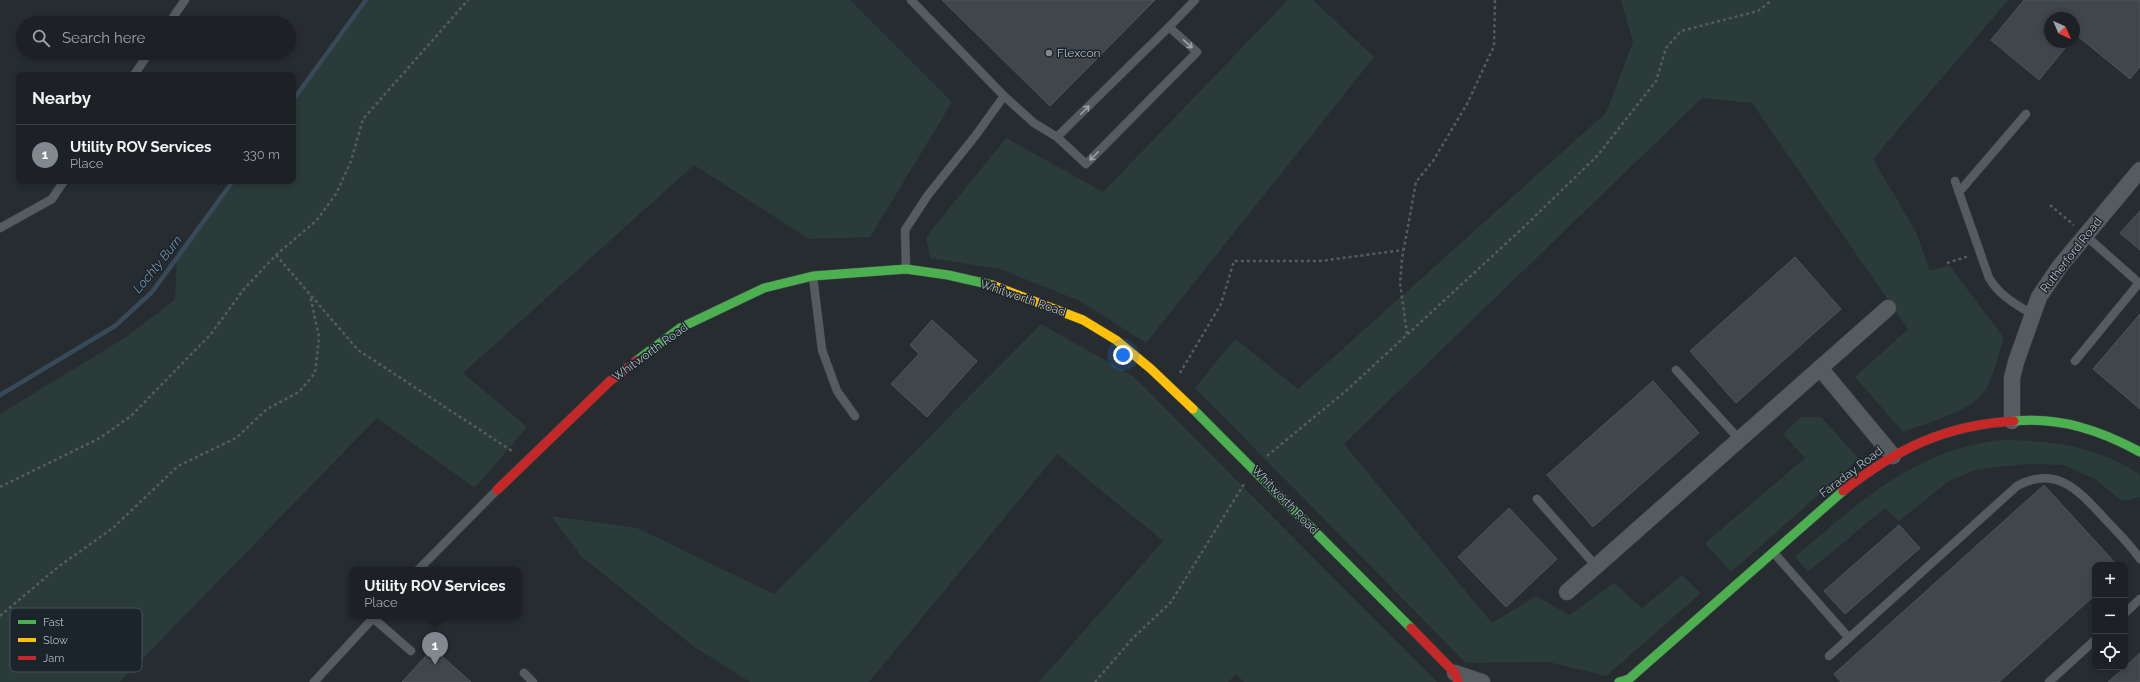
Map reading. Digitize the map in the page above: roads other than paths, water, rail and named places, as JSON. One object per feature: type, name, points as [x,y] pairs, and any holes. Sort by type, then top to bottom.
[{"type":"street","name":"Rutherford Road","points":[[2012,421],[2012,378],[2032,314],[2049,279],[2080,231],[2140,170]]},
{"type":"street","name":"Whitworth Road","points":[[497,490],[610,381],[680,328],[764,288],[813,276],[906,269],[948,275],[996,286],[1083,320],[1116,340],[1180,396],[1253,468],[1456,678],[1482,682]]},
{"type":"street","points":[[1567,592],[1888,308]]},
{"type":"street","points":[[1820,368],[1893,456]]},
{"type":"street","name":"Faraday Road","points":[[1619,682],[1628,680],[1680,636],[1773,551],[1842,492],[1893,456],[1929,438],[1948,431],[1979,424],[2012,421],[2039,421],[2085,427],[2116,439],[2140,452]]},
{"type":"lane","points":[[174,16],[184,0]]},
{"type":"lane","points":[[911,0],[1004,96],[1034,123],[1058,137],[1086,164],[1197,52],[1169,27]]},
{"type":"lane","points":[[1058,137],[1195,0]]},
{"type":"lane","points":[[136,72],[144,60]]},
{"type":"lane","points":[[906,269],[904,230],[928,195],[976,135],[1004,96]]},
{"type":"lane","points":[[1959,192],[2026,114]]},
{"type":"lane","points":[[1955,181],[1989,278],[1994,286],[2008,299],[2032,314]]},
{"type":"lane","points":[[0,228],[52,199],[62,184]]},
{"type":"lane","points":[[2075,361],[2140,283],[2080,231]]},
{"type":"lane","points":[[813,276],[822,350],[837,391],[855,416]]},
{"type":"lane","points":[[1676,370],[1739,439]]},
{"type":"lane","points":[[1829,656],[2017,486],[2039,477],[2060,480],[2076,489],[2140,559]]},
{"type":"lane","points":[[421,567],[497,490]]},
{"type":"lane","points":[[1538,499],[1596,566]]},
{"type":"lane","points":[[1773,551],[1849,638]]},
{"type":"lane","points":[[2128,610],[2140,599]]},
{"type":"lane","points":[[314,682],[372,619]]},
{"type":"lane","points":[[376,619],[411,652]]},
{"type":"lane","points":[[2049,682],[2092,643]]},
{"type":"lane","points":[[524,673],[533,682]]},
{"type":"waterway","name":"Lochty Burn","points":[[296,96],[366,0]]},
{"type":"waterway","name":"Lochty Burn","points":[[0,395],[115,326],[152,292],[231,184]]},
{"type":"place","name":"Flexcon","points":[[1049,53]]},
{"type":"place","name":"Utility ROV Services","points":[[435,665]]}]
